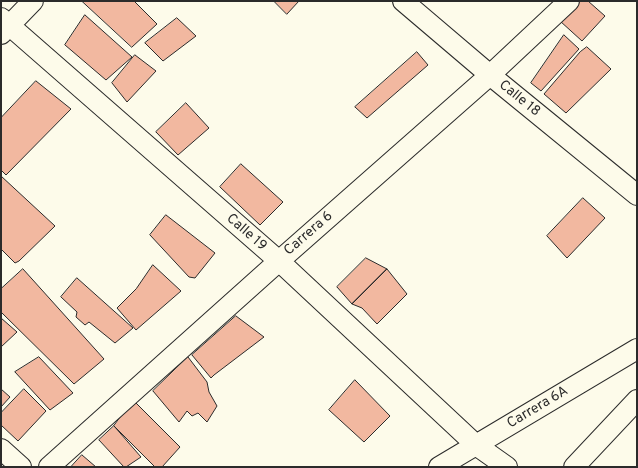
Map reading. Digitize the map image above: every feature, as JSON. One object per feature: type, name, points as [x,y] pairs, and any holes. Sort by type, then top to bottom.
[{"type":"street","points":[[4,26],[33,1]]},
{"type":"street","name":"Calle 18","points":[[403,1],[490,75],[637,195]]},
{"type":"street","name":"Carrera 6","points":[[49,467],[490,75],[569,1]]},
{"type":"street","name":"Calle 19","points":[[4,26],[279,261],[476,445],[506,467]]},
{"type":"street","name":"Carrera 6A","points":[[439,467],[637,349]]},
{"type":"street","points":[[574,467],[637,400]]},
{"type":"street","points":[[1,449],[21,467]]},
{"type":"building","points":[[82,1],[134,1],[157,24],[132,47]]},
{"type":"building","points":[[274,1],[299,1],[287,14]]},
{"type":"building","points":[[578,1],[588,1],[605,16],[582,41],[560,21]]},
{"type":"building","points":[[85,15],[132,57],[106,80],[65,45]]},
{"type":"building","points":[[177,18],[196,36],[163,61],[145,43]]},
{"type":"building","points":[[564,35],[579,49],[541,91],[531,83]]},
{"type":"building","points":[[587,47],[611,69],[566,113],[544,94],[580,52]]},
{"type":"building","points":[[417,52],[428,65],[367,118],[355,107]]},
{"type":"building","points":[[135,55],[156,71],[127,102],[112,83]]},
{"type":"building","points":[[36,81],[71,109],[6,175],[1,170],[1,118]]},
{"type":"building","points":[[186,103],[209,128],[178,155],[156,132]]},
{"type":"building","points":[[241,164],[283,202],[260,225],[220,187]]},
{"type":"building","points":[[1,176],[55,226],[19,261],[15,263],[1,249]]},
{"type":"building","points":[[583,198],[605,218],[567,258],[547,236]]},
{"type":"building","points":[[166,215],[215,253],[195,278],[189,277],[150,235]]},
{"type":"building","points":[[366,258],[387,269],[352,304],[337,287]]},
{"type":"building","points":[[153,265],[181,291],[136,330],[117,308],[136,289]]},
{"type":"building","points":[[23,269],[104,359],[74,384],[1,312],[1,289]]},
{"type":"building","points":[[387,269],[407,294],[377,324],[362,308],[352,304]]},
{"type":"building","points":[[77,278],[133,328],[115,343],[89,322],[85,325],[76,317],[77,312],[61,297]]},
{"type":"building","points":[[236,316],[264,337],[211,378],[192,355]]},
{"type":"building","points":[[1,318],[17,332],[1,347]]},
{"type":"building","points":[[39,357],[73,393],[50,410],[15,372]]},
{"type":"building","points":[[188,357],[207,382],[209,392],[217,406],[207,422],[198,413],[192,416],[187,411],[179,422],[153,391]]},
{"type":"building","points":[[355,380],[390,416],[364,442],[329,410]]},
{"type":"building","points":[[1,389],[10,397],[1,407]]},
{"type":"building","points":[[24,389],[46,411],[18,441],[1,425],[1,413]]},
{"type":"building","points":[[133,400],[180,447],[162,467],[155,467],[114,426]]},
{"type":"building","points":[[114,426],[141,457],[126,467],[124,467],[99,440]]},
{"type":"building","points":[[82,455],[96,467],[71,467]]}]
